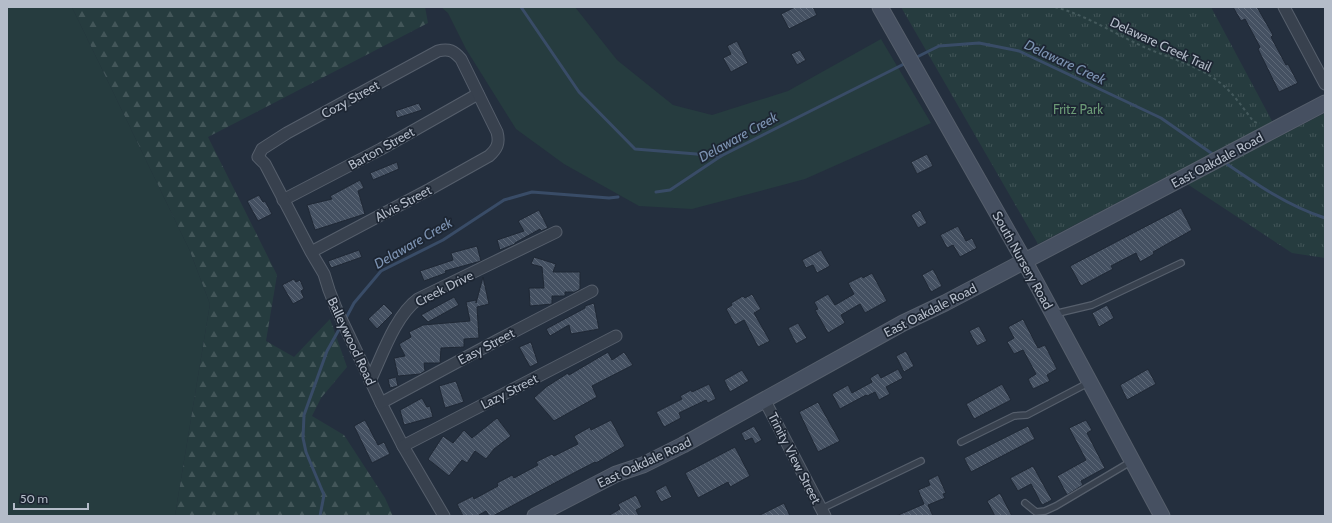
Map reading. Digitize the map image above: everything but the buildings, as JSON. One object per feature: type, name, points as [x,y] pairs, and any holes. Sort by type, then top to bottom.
[{"type":"street","name":"South Nursery Road","points":[[880,7],[1025,262],[1162,516]]},
{"type":"street","points":[[1284,7],[1325,84]]},
{"type":"street","name":"Cozy Street","points":[[265,164],[258,157],[262,149],[444,49],[451,50],[461,59],[478,94]]},
{"type":"street","name":"Alvis Street","points":[[311,252],[430,189],[494,152],[499,140],[497,132],[478,94]]},
{"type":"street","name":"Barton Street","points":[[283,200],[381,149],[478,94]]},
{"type":"street","name":"East Oakdale Road","points":[[535,516],[616,474],[643,465],[683,445],[765,401],[780,390],[903,323],[946,303],[1025,262],[1325,103]]},
{"type":"street","name":"Balleywood Road","points":[[265,164],[324,274],[336,308],[381,404],[403,446],[444,516]]},
{"type":"street","name":"Creek Drive","points":[[370,382],[398,322],[410,305],[418,299],[556,232]]},
{"type":"street","name":"Easy Street","points":[[381,404],[498,340],[592,292]]},
{"type":"street","name":"Lazy Street","points":[[403,446],[616,336]]},
{"type":"street","name":"Trinity View Street","points":[[765,401],[823,512]]},
{"type":"lane","points":[[1053,314],[1092,305],[1181,263]]},
{"type":"lane","points":[[961,442],[1014,416],[1027,415],[1090,382]]},
{"type":"lane","points":[[823,512],[921,461]]},
{"type":"lane","points":[[1025,503],[1036,512],[1056,506],[1132,461]]},
{"type":"path","name":"Delaware Creek Trail","points":[[1054,7],[1074,14],[1200,70],[1224,86],[1253,121],[1257,124],[1262,122]]},
{"type":"green space","points":[[7,7],[72,7],[190,251],[210,304],[175,516],[7,516]]},
{"type":"green space","points":[[72,7],[425,7],[428,23],[208,137],[277,275],[266,341],[294,357],[330,319],[347,367],[321,398],[312,416],[344,435],[385,498],[393,516],[175,516],[210,304],[190,251]]},
{"type":"green space","points":[[441,7],[575,7],[617,60],[673,105],[712,115],[788,91],[881,39],[931,123],[805,179],[692,209],[639,206],[564,164],[516,129],[466,49],[448,13]]},
{"type":"green space","name":"Fritz Park","points":[[901,7],[1211,7],[1280,136],[1325,113],[1325,258],[1292,253],[1172,174],[1038,244]]},
{"type":"waterway","points":[[521,7],[579,92],[635,149],[721,156]]},
{"type":"waterway","name":"Delaware Creek","points":[[915,58],[939,46],[979,43],[1019,51],[1161,118],[1214,155]]},
{"type":"waterway","name":"Delaware Creek","points":[[656,192],[670,190],[721,156],[906,63]]},
{"type":"waterway","name":"Delaware Creek","points":[[1224,162],[1285,201],[1325,218]]},
{"type":"waterway","name":"Delaware Creek","points":[[345,320],[354,303],[381,271],[443,240],[504,200],[532,192],[609,198],[618,197]]},
{"type":"waterway","name":"Delaware Creek","points":[[320,516],[324,495],[306,452],[303,438],[304,415],[327,351],[341,326]]}]
